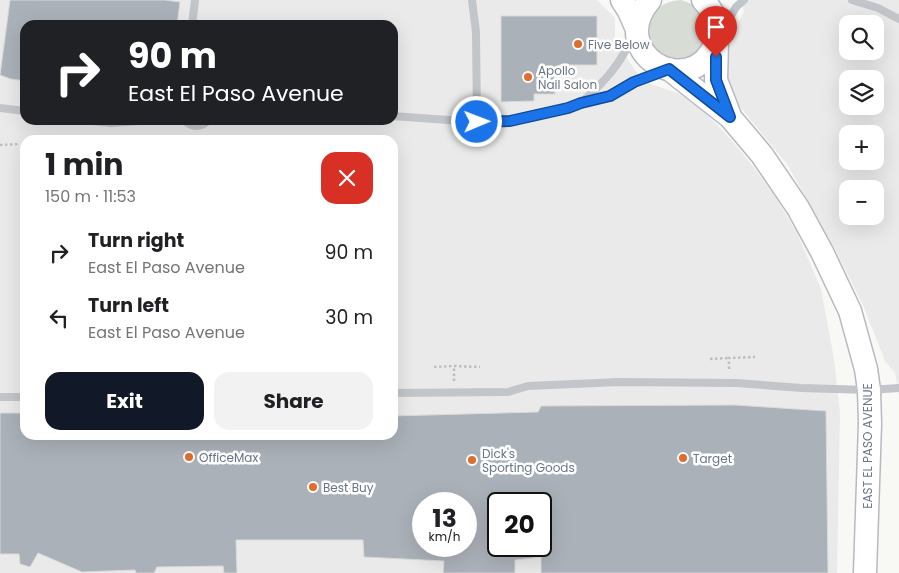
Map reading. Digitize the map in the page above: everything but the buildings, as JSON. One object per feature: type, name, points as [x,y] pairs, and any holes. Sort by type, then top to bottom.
[{"type":"street","points":[[622,0],[636,27]]},
{"type":"street","points":[[636,27],[642,10],[650,0]]},
{"type":"street","name":"EAST EL PASO AVENUE","points":[[703,0],[715,15],[718,24],[716,80],[730,117]]},
{"type":"street","name":"EAST EL PASO AVENUE","points":[[636,27],[639,45],[644,54],[659,67],[669,69],[730,117],[762,155],[798,208],[822,252],[850,311],[866,369],[869,390],[870,424],[866,573]]},
{"type":"street","points":[[669,69],[688,70],[698,65],[709,54],[717,40]]},
{"type":"lane","points":[[193,20],[195,0]]},
{"type":"lane","points":[[472,0],[476,32],[477,122]]},
{"type":"lane","points":[[717,40],[736,7],[744,0]]},
{"type":"lane","points":[[852,0],[878,8],[899,19]]},
{"type":"lane","points":[[581,103],[612,72],[626,51],[636,27]]},
{"type":"lane","points":[[398,116],[496,123],[524,119],[610,96],[634,82],[669,69]]},
{"type":"lane","points":[[0,108],[20,110]]},
{"type":"lane","points":[[192,125],[204,125]]},
{"type":"lane","points":[[398,393],[508,392],[528,386],[619,382],[737,383],[801,388],[869,390],[899,388]]},
{"type":"lane","points":[[0,397],[20,396]]},
{"type":"path","points":[[0,145],[20,144]]},
{"type":"path","points":[[710,360],[755,357]]},
{"type":"path","points":[[728,358],[728,369]]},
{"type":"path","points":[[454,366],[454,380]]},
{"type":"path","points":[[434,367],[480,366]]},
{"type":"shaded area","points":[[0,0],[597,0],[615,18],[615,41],[637,73],[651,84],[680,94],[697,105],[725,133],[774,195],[797,233],[821,289],[834,359],[840,413],[837,573],[0,573]]},
{"type":"shaded area","points":[[681,0],[690,3],[702,13],[706,19],[707,34],[705,42],[698,53],[675,61],[663,57],[655,49],[650,37],[649,25],[653,13],[664,4]]},
{"type":"shaded area","points":[[741,0],[899,0],[899,396],[895,373],[885,361],[863,305],[833,245],[787,164],[736,102],[727,87],[725,67],[732,35],[744,12]]},
{"type":"place","name":"Five Below","points":[[578,44]]},
{"type":"place","name":"Apollo Nail Salon","points":[[528,77]]},
{"type":"place","name":"OfficeMax","points":[[189,457]]},
{"type":"place","name":"Target","points":[[683,458]]},
{"type":"place","name":"Dick's Sporting Goods","points":[[472,460]]},
{"type":"place","name":"Best Buy","points":[[313,487]]},
{"type":"route","points":[[477,122],[496,123],[524,119],[602,99],[634,82],[669,69],[730,117],[716,80],[716,57]]}]
